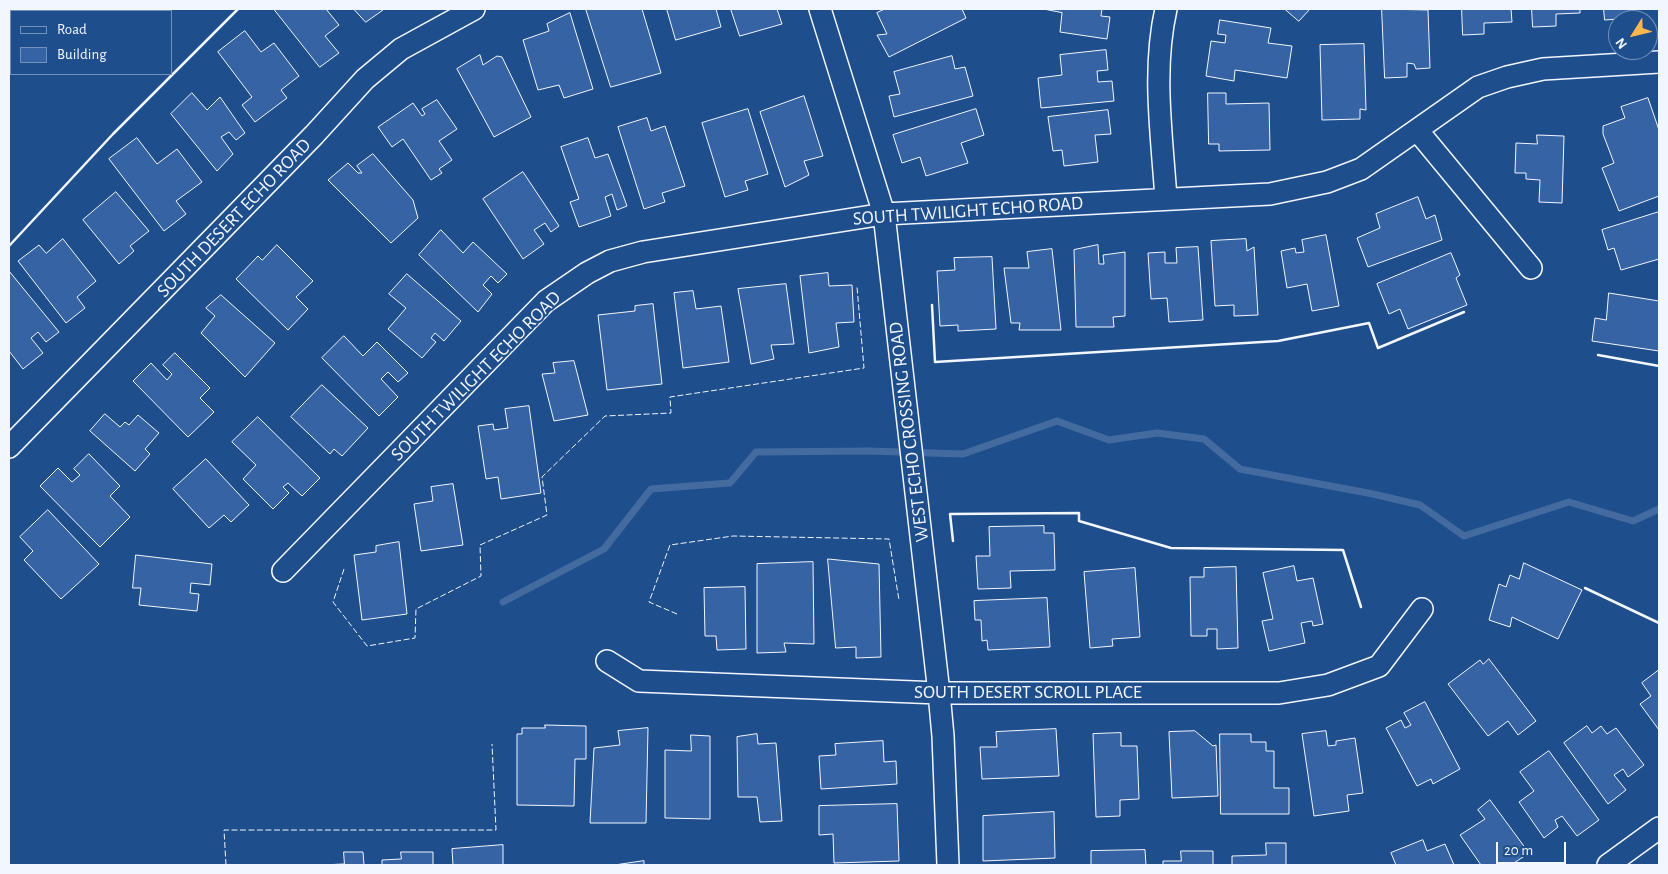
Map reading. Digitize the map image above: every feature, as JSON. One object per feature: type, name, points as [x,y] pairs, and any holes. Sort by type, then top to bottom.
[{"type":"street","name":"SOUTH DESERT ECHO ROAD","points":[[9,447],[314,135],[365,79],[400,49],[474,9]]},
{"type":"street","name":"WEST ECHO CROSSING ROAD","points":[[820,9],[884,214],[939,693],[943,736],[948,865]]},
{"type":"street","points":[[1166,9],[1159,40],[1159,92],[1166,199]]},
{"type":"street","name":"SOUTH TWILIGHT ECHO ROAD","points":[[283,570],[546,301],[587,273],[610,261],[643,252],[884,214],[1270,194],[1327,182],[1361,169],[1478,87],[1507,77],[1543,70],[1659,62]]},
{"type":"street","points":[[1417,130],[1531,268]]},
{"type":"street","name":"SOUTH DESERT SCROLL PLACE","points":[[607,661],[640,681],[939,693],[1279,693],[1328,684],[1379,666],[1422,609]]},
{"type":"street","points":[[1608,865],[1659,828]]},
{"type":"building","points":[[274,9],[326,9],[339,25],[325,36],[339,53],[320,67]]},
{"type":"building","points":[[354,9],[382,9],[383,10],[366,22]]},
{"type":"building","points":[[586,9],[642,9],[661,73],[611,87]]},
{"type":"building","points":[[667,9],[716,9],[721,27],[676,40]]},
{"type":"building","points":[[731,9],[777,9],[782,24],[740,36]]},
{"type":"building","points":[[885,9],[962,9],[966,18],[889,57],[877,35],[887,34],[877,13]]},
{"type":"building","points":[[1044,9],[1102,9],[1101,16],[1110,17],[1107,39],[1060,32],[1062,13]]},
{"type":"building","points":[[1285,9],[1310,9],[1299,21]]},
{"type":"building","points":[[1382,9],[1428,10],[1430,68],[1416,69],[1414,64],[1407,63],[1407,77],[1385,78]]},
{"type":"building","points":[[1462,9],[1511,9],[1512,22],[1484,23],[1484,34],[1463,35]]},
{"type":"building","points":[[1532,9],[1580,9],[1580,13],[1556,14],[1556,26],[1533,27]]},
{"type":"building","points":[[1604,9],[1629,9],[1608,10],[1608,20],[1605,20]]},
{"type":"building","points":[[570,13],[593,89],[564,98],[559,85],[538,90],[523,40],[549,31],[547,24]]},
{"type":"building","points":[[1220,20],[1271,28],[1268,43],[1292,46],[1287,78],[1235,70],[1234,81],[1206,76],[1211,41],[1225,43],[1226,35],[1218,34]]},
{"type":"building","points":[[245,31],[261,52],[274,43],[299,76],[281,90],[287,98],[255,122],[242,105],[252,97],[218,52]]},
{"type":"building","points":[[1364,44],[1366,110],[1360,109],[1360,119],[1322,120],[1320,45]]},
{"type":"building","points":[[1106,50],[1108,70],[1097,71],[1098,82],[1112,81],[1114,101],[1041,108],[1038,78],[1062,75],[1060,55]]},
{"type":"building","points":[[480,55],[483,65],[497,56],[502,57],[531,117],[494,137],[457,69]]},
{"type":"building","points":[[952,56],[955,69],[965,67],[973,96],[894,117],[889,96],[900,94],[894,72]]},
{"type":"building","points":[[192,93],[207,110],[220,97],[245,133],[236,140],[229,132],[221,137],[233,154],[217,171],[171,114]]},
{"type":"building","points":[[1208,93],[1226,93],[1226,104],[1269,103],[1270,150],[1219,151],[1219,144],[1209,144]]},
{"type":"building","points":[[804,96],[823,156],[804,161],[809,175],[785,187],[760,112]]},
{"type":"building","points":[[1648,98],[1659,130],[1659,196],[1619,211],[1602,168],[1614,163],[1603,134],[1603,126],[1625,118],[1621,107]]},
{"type":"building","points":[[437,100],[457,129],[439,141],[452,160],[439,169],[442,173],[431,180],[403,139],[392,147],[378,127],[413,103],[422,116],[425,114],[422,109]]},
{"type":"building","points":[[748,109],[768,174],[745,181],[748,190],[725,197],[702,123]]},
{"type":"building","points":[[976,109],[984,135],[961,143],[968,163],[926,176],[920,157],[902,163],[893,135]]},
{"type":"building","points":[[1108,110],[1111,134],[1095,135],[1098,162],[1064,166],[1062,150],[1053,151],[1048,117]]},
{"type":"building","points":[[647,118],[651,131],[665,126],[685,186],[662,193],[665,202],[644,209],[618,127]]},
{"type":"building","points":[[1537,135],[1564,136],[1562,203],[1539,202],[1540,180],[1526,179],[1526,173],[1515,173],[1516,143],[1537,144]]},
{"type":"building","points":[[137,138],[157,164],[177,149],[202,182],[176,201],[186,214],[164,231],[109,159]]},
{"type":"building","points":[[588,138],[595,158],[608,154],[627,206],[617,210],[612,194],[605,197],[611,216],[579,227],[570,202],[579,199],[561,147]]},
{"type":"building","points":[[373,154],[413,200],[418,218],[391,243],[328,180],[348,163],[358,173],[362,173],[357,166]]},
{"type":"building","points":[[523,172],[559,226],[551,232],[545,223],[534,230],[544,244],[523,259],[483,199]]},
{"type":"building","points":[[116,192],[149,231],[130,246],[134,251],[119,264],[83,220]]},
{"type":"building","points":[[1418,197],[1426,219],[1435,215],[1442,240],[1368,267],[1357,238],[1380,228],[1376,214]]},
{"type":"building","points":[[1659,212],[1659,259],[1621,270],[1614,248],[1608,250],[1602,230]]},
{"type":"building","points":[[441,230],[463,253],[473,242],[507,274],[498,283],[491,276],[483,285],[492,294],[478,312],[419,255]]},
{"type":"building","points":[[1326,235],[1339,306],[1312,311],[1307,284],[1287,288],[1281,251],[1295,248],[1296,253],[1304,252],[1302,240]]},
{"type":"building","points":[[63,239],[96,281],[77,297],[85,308],[66,323],[18,261],[39,245],[46,253]]},
{"type":"building","points":[[1246,239],[1247,251],[1254,247],[1258,315],[1234,316],[1234,305],[1215,306],[1211,241]]},
{"type":"building","points":[[277,245],[313,281],[296,297],[308,309],[288,330],[236,279],[258,256],[262,260]]},
{"type":"building","points":[[1098,245],[1099,264],[1104,264],[1103,255],[1125,252],[1125,316],[1113,317],[1114,327],[1076,327],[1074,250]]},
{"type":"building","points":[[1198,247],[1203,320],[1169,322],[1167,298],[1151,299],[1148,253],[1165,252],[1165,263],[1177,263],[1176,248]]},
{"type":"building","points":[[1052,249],[1061,330],[1019,330],[1020,323],[1011,323],[1004,268],[1029,268],[1027,252]]},
{"type":"building","points":[[1451,253],[1460,275],[1456,278],[1467,305],[1408,329],[1400,309],[1389,314],[1377,284]]},
{"type":"building","points":[[992,257],[996,329],[958,331],[958,325],[940,326],[937,271],[955,270],[954,258]]},
{"type":"building","points":[[9,271],[59,332],[46,342],[38,332],[31,338],[43,353],[23,369],[9,351]]},
{"type":"building","points":[[828,273],[829,286],[852,285],[854,322],[836,323],[839,347],[809,353],[800,276]]},
{"type":"building","points":[[407,274],[461,321],[444,341],[435,333],[431,338],[436,342],[422,358],[388,329],[406,308],[389,294]]},
{"type":"building","points":[[786,284],[794,344],[771,345],[774,359],[751,364],[738,289]]},
{"type":"building","points":[[693,291],[696,309],[721,306],[729,362],[683,368],[674,293]]},
{"type":"building","points":[[1609,293],[1659,301],[1659,351],[1592,341],[1595,318],[1606,320]]},
{"type":"building","points":[[221,295],[275,343],[245,377],[201,333],[215,316],[206,308]]},
{"type":"building","points":[[653,304],[662,384],[607,390],[598,315],[635,311],[635,306]]},
{"type":"building","points":[[344,336],[363,356],[377,342],[408,373],[398,382],[388,372],[381,379],[398,397],[379,416],[322,358]]},
{"type":"building","points":[[175,353],[210,388],[200,398],[214,412],[188,437],[133,381],[151,363],[167,380],[172,374],[163,365]]},
{"type":"building","points":[[574,361],[588,415],[554,421],[542,374],[555,373],[553,363]]},
{"type":"building","points":[[322,385],[368,428],[342,456],[334,449],[330,454],[291,417]]},
{"type":"building","points":[[529,406],[541,493],[501,499],[498,477],[486,479],[478,426],[493,424],[494,430],[508,428],[505,409]]},
{"type":"building","points":[[105,414],[120,427],[125,422],[129,425],[138,415],[159,433],[145,449],[150,454],[135,471],[90,431]]},
{"type":"building","points":[[258,417],[320,478],[302,496],[288,483],[283,487],[289,493],[273,509],[243,479],[256,465],[232,442]]},
{"type":"building","points":[[89,454],[120,486],[110,496],[130,517],[100,547],[40,486],[58,468],[72,482],[80,475],[74,469]]},
{"type":"building","points":[[206,459],[249,505],[231,522],[224,515],[209,528],[173,489]]},
{"type":"building","points":[[453,484],[463,545],[421,551],[414,504],[433,501],[431,487]]},
{"type":"building","points":[[48,510],[99,564],[61,599],[24,560],[33,551],[20,537]]},
{"type":"building","points":[[1044,526],[1044,533],[1054,533],[1055,570],[1010,571],[1011,588],[978,589],[976,556],[990,556],[989,527]]},
{"type":"building","points":[[399,542],[407,614],[362,620],[354,555],[376,552],[376,546]]},
{"type":"building","points":[[136,555],[212,564],[210,585],[191,583],[190,593],[199,594],[197,611],[139,605],[141,588],[133,588]]},
{"type":"building","points":[[828,559],[879,564],[881,657],[856,658],[856,647],[836,648]]},
{"type":"building","points":[[813,562],[814,644],[784,643],[786,652],[757,653],[757,564]]},
{"type":"building","points":[[1524,563],[1582,590],[1558,639],[1512,617],[1510,627],[1489,620],[1499,584],[1506,587],[1510,575],[1519,579]]},
{"type":"building","points":[[1294,566],[1297,581],[1313,578],[1323,624],[1313,626],[1312,621],[1301,623],[1305,643],[1269,651],[1262,621],[1273,619],[1263,573]]},
{"type":"building","points":[[1236,567],[1238,648],[1217,649],[1217,629],[1207,629],[1207,636],[1191,636],[1190,577],[1204,577],[1204,568]]},
{"type":"building","points":[[1135,568],[1140,637],[1112,639],[1113,646],[1090,648],[1084,572]]},
{"type":"building","points":[[745,587],[746,649],[717,650],[716,636],[705,636],[704,588]]},
{"type":"building","points":[[1047,598],[1050,647],[988,650],[987,640],[982,641],[981,620],[975,620],[974,601]]},
{"type":"building","points":[[1489,659],[1536,721],[1518,735],[1508,721],[1488,736],[1448,684],[1480,660],[1483,664]]},
{"type":"building","points":[[1659,670],[1659,730],[1640,704],[1651,696],[1642,683]]},
{"type":"building","points":[[1425,702],[1460,769],[1433,784],[1431,779],[1417,786],[1386,728],[1401,720],[1405,728],[1411,725],[1404,713]]},
{"type":"building","points":[[545,725],[586,726],[586,759],[575,759],[574,806],[517,805],[517,734],[522,734],[522,728],[545,728]]},
{"type":"building","points":[[1587,726],[1592,733],[1601,726],[1607,734],[1616,728],[1644,765],[1628,777],[1623,769],[1614,775],[1626,790],[1608,804],[1564,743]]},
{"type":"building","points":[[648,728],[646,823],[590,823],[594,748],[620,745],[618,731]]},
{"type":"building","points":[[1056,729],[1059,776],[982,779],[980,747],[997,747],[996,732]]},
{"type":"building","points":[[1195,731],[1213,746],[1216,745],[1218,796],[1172,798],[1169,732]]},
{"type":"building","points":[[1326,731],[1328,746],[1336,745],[1336,741],[1355,738],[1363,793],[1347,795],[1349,811],[1314,816],[1302,734]]},
{"type":"building","points":[[1121,733],[1121,746],[1137,746],[1139,799],[1120,800],[1120,816],[1096,817],[1093,734]]},
{"type":"building","points":[[757,734],[758,744],[776,743],[782,821],[760,822],[757,797],[738,797],[737,737]]},
{"type":"building","points":[[1220,734],[1251,734],[1251,742],[1266,742],[1266,751],[1274,751],[1274,788],[1289,788],[1289,814],[1221,814]]},
{"type":"building","points":[[691,735],[710,736],[710,819],[665,818],[665,750],[691,751]]},
{"type":"building","points":[[883,741],[884,762],[896,761],[897,784],[821,789],[819,756],[836,755],[835,744]]},
{"type":"building","points":[[1549,751],[1599,820],[1577,836],[1562,816],[1555,820],[1558,827],[1544,838],[1519,802],[1534,791],[1520,772]]},
{"type":"building","points":[[1490,800],[1529,853],[1511,865],[1481,865],[1460,835],[1485,819],[1478,810]]},
{"type":"building","points":[[897,804],[899,861],[834,863],[833,834],[819,835],[819,806]]},
{"type":"building","points":[[1054,812],[1055,858],[983,861],[983,816]]},
{"type":"building","points":[[1423,840],[1427,851],[1445,844],[1454,865],[1396,865],[1391,853]]},
{"type":"building","points":[[1266,843],[1286,843],[1286,865],[1232,865],[1232,856],[1266,855]]},
{"type":"building","points":[[503,845],[503,865],[453,865],[452,849]]},
{"type":"building","points":[[1145,850],[1146,865],[1091,865],[1091,851]]},
{"type":"building","points":[[1181,851],[1213,851],[1213,865],[1163,865],[1163,861],[1181,861]]},
{"type":"building","points":[[344,852],[363,852],[364,865],[321,865],[344,864]]},
{"type":"building","points":[[401,852],[433,852],[433,865],[382,865],[382,860],[401,859]]},
{"type":"building","points":[[644,861],[644,865],[615,865]]},
{"type":"waterway","points":[[503,602],[604,549],[651,489],[730,483],[756,452],[869,451],[963,454],[1057,421],[1109,440],[1157,433],[1204,439],[1240,469],[1373,494],[1420,505],[1464,536],[1569,502],[1633,521],[1659,509]]},
{"type":"fence","points":[[344,569],[333,602],[367,646],[415,638],[416,609],[481,576],[480,545],[547,515],[542,477],[605,416],[671,413],[670,397],[864,368],[857,287]]},
{"type":"fence","points":[[677,614],[649,602],[670,545],[733,536],[889,539],[899,600]]},
{"type":"fence","points":[[226,865],[224,830],[496,830],[492,744]]},
{"type":"wall","points":[[9,246],[113,134],[238,9]]},
{"type":"wall","points":[[932,305],[935,362],[1278,341],[1369,323],[1378,348],[1464,312]]},
{"type":"wall","points":[[1598,355],[1659,366]]},
{"type":"wall","points":[[953,541],[950,514],[1079,513],[1079,521],[1171,548],[1343,550],[1361,607]]},
{"type":"wall","points":[[1585,588],[1659,623]]}]
